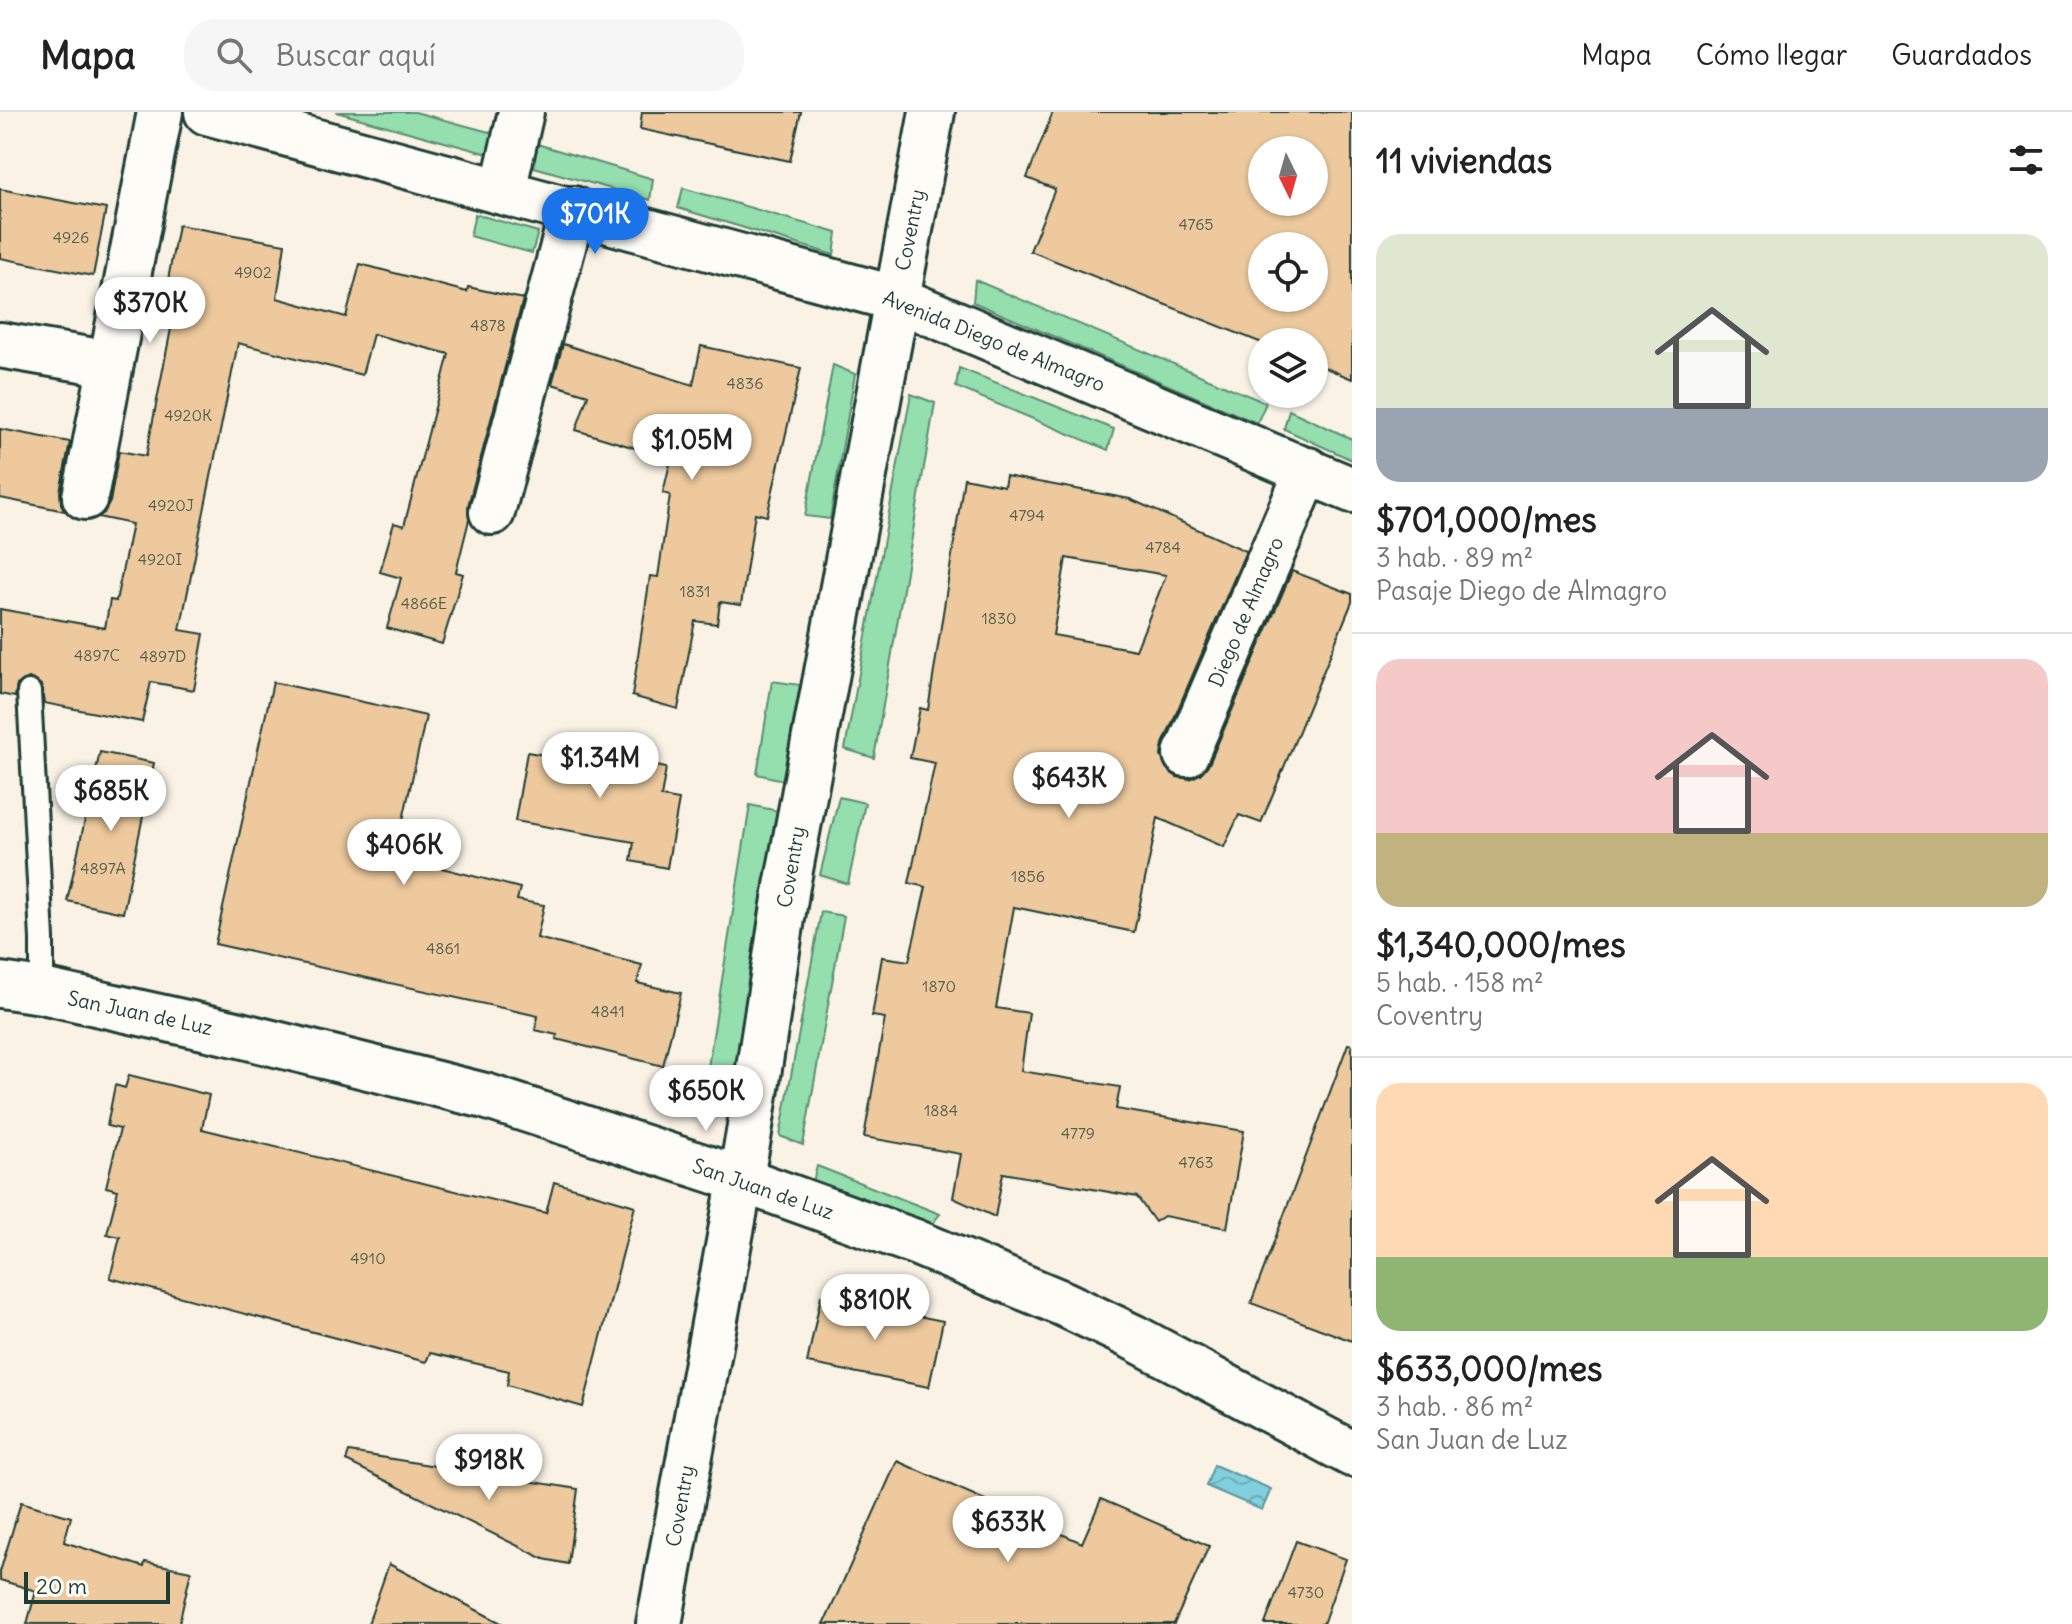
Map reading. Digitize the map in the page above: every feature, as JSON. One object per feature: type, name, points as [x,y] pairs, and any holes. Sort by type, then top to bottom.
[{"type":"street","points":[[85,497],[160,112]]},
{"type":"street","name":"Avenida Diego de Almagro","points":[[207,112],[897,299],[1352,490]]},
{"type":"street","points":[[503,190],[521,112]]},
{"type":"street","name":"Coventry","points":[[659,1624],[740,1179],[787,886],[932,112]]},
{"type":"street","points":[[492,512],[573,209]]},
{"type":"street","points":[[0,345],[111,364]]},
{"type":"street","name":"Diego de Almagro","points":[[1186,754],[1308,470]]},
{"type":"street","name":"San Juan de Luz","points":[[0,985],[42,991],[240,1035],[485,1096],[740,1179],[915,1242],[1064,1304],[1147,1344],[1352,1454]]},
{"type":"lane","points":[[29,692],[42,991]]},
{"type":"green space","points":[[336,112],[415,112],[504,136],[499,157]]},
{"type":"green space","points":[[537,144],[653,179],[650,200],[534,167]]},
{"type":"green space","points":[[683,188],[837,233],[834,255],[678,208]]},
{"type":"green space","points":[[475,214],[538,232],[532,253],[470,236]]},
{"type":"green space","points":[[975,280],[1248,395],[1248,408],[1264,408],[1257,423],[973,302]]},
{"type":"green space","points":[[833,365],[855,374],[830,519],[805,516]]},
{"type":"green space","points":[[959,368],[1114,429],[1108,450],[956,387]]},
{"type":"green space","points":[[911,394],[935,403],[874,758],[845,749]]},
{"type":"green space","points":[[1289,410],[1352,439],[1352,460],[1284,429]]},
{"type":"green space","points":[[772,681],[800,685],[783,780],[757,774]]},
{"type":"green space","points":[[839,797],[865,803],[848,884],[820,875]]},
{"type":"green space","points":[[750,805],[778,811],[727,1118],[701,1111]]},
{"type":"green space","points":[[821,912],[844,916],[803,1145],[780,1136]]},
{"type":"green space","points":[[817,1166],[940,1214],[929,1228],[813,1182]]},
{"type":"water","points":[[1214,1465],[1271,1489],[1262,1510],[1206,1486]]},
{"type":"building","points":[[642,112],[801,112],[790,161],[640,129]]},
{"type":"building","points":[[1053,112],[1352,112],[1352,379],[1328,369],[1328,328],[1248,328],[1248,337],[1030,251],[1055,189],[1027,178]]},
{"type":"building","points":[[0,189],[106,209],[93,276],[0,258]]},
{"type":"building","points":[[178,225],[285,244],[277,298],[346,317],[360,264],[467,292],[468,287],[523,299],[468,506],[469,520],[456,572],[463,574],[442,644],[387,628],[401,578],[380,572],[394,523],[404,526],[449,354],[373,334],[362,375],[238,343],[180,630],[204,634],[194,690],[151,682],[142,722],[44,703],[41,685],[29,678],[17,685],[15,697],[0,694],[0,609],[105,628],[110,600],[116,601],[132,524],[98,517],[110,502],[119,451],[146,456],[178,293],[166,291]]},
{"type":"building","points":[[563,344],[693,385],[701,346],[801,368],[767,516],[755,513],[741,605],[720,602],[717,624],[695,621],[678,709],[632,696],[650,576],[658,577],[670,495],[663,493],[671,459],[576,430],[588,395],[552,384]]},
{"type":"building","points":[[0,429],[70,442],[60,492],[65,511],[0,498]]},
{"type":"building","points":[[1006,476],[1130,499],[1246,551],[1163,744],[1161,756],[1166,768],[1177,777],[1190,779],[1209,764],[1292,571],[1352,594],[1352,602],[1261,823],[1239,815],[1224,847],[1158,818],[1134,932],[1014,907],[996,1008],[1029,1013],[1021,1071],[1120,1087],[1116,1109],[1244,1131],[1227,1228],[1164,1216],[1155,1222],[1137,1197],[1003,1173],[995,1217],[953,1198],[961,1154],[864,1137],[885,1018],[872,1016],[882,957],[909,961],[926,887],[909,883],[935,763],[910,758],[920,708],[928,710],[964,478],[1004,486]],"holes":[[[1066,558],[1166,575],[1136,650],[1053,635]]]},
{"type":"building","points":[[273,682],[426,716],[395,856],[520,888],[517,900],[544,905],[537,938],[642,965],[637,983],[681,993],[663,1066],[556,1039],[557,1035],[535,1030],[538,1016],[215,944]]},
{"type":"building","points":[[558,745],[666,768],[661,797],[679,800],[667,868],[631,861],[634,842],[515,821],[527,752],[556,757]]},
{"type":"building","points":[[100,752],[154,763],[123,913],[67,901]]},
{"type":"building","points":[[1348,1044],[1352,1045],[1352,1341],[1251,1303]]},
{"type":"building","points":[[129,1075],[209,1095],[202,1129],[546,1213],[554,1182],[635,1206],[583,1407],[507,1385],[509,1371],[430,1353],[426,1362],[110,1278],[120,1237],[107,1234],[118,1190],[106,1187],[120,1129],[107,1126],[115,1085],[125,1088]]},
{"type":"building","points":[[821,1296],[943,1321],[929,1387],[807,1363]]},
{"type":"building","points":[[349,1452],[578,1489],[568,1564],[544,1559],[346,1461]]},
{"type":"building","points":[[897,1461],[1082,1543],[1101,1499],[1209,1546],[1174,1624],[824,1624]]},
{"type":"building","points":[[21,1502],[71,1517],[64,1542],[144,1567],[145,1562],[191,1571],[179,1624],[27,1624],[36,1591],[0,1580]]},
{"type":"building","points":[[1296,1541],[1346,1559],[1323,1624],[1265,1624]]},
{"type":"building","points":[[389,1564],[503,1624],[368,1624]]}]
